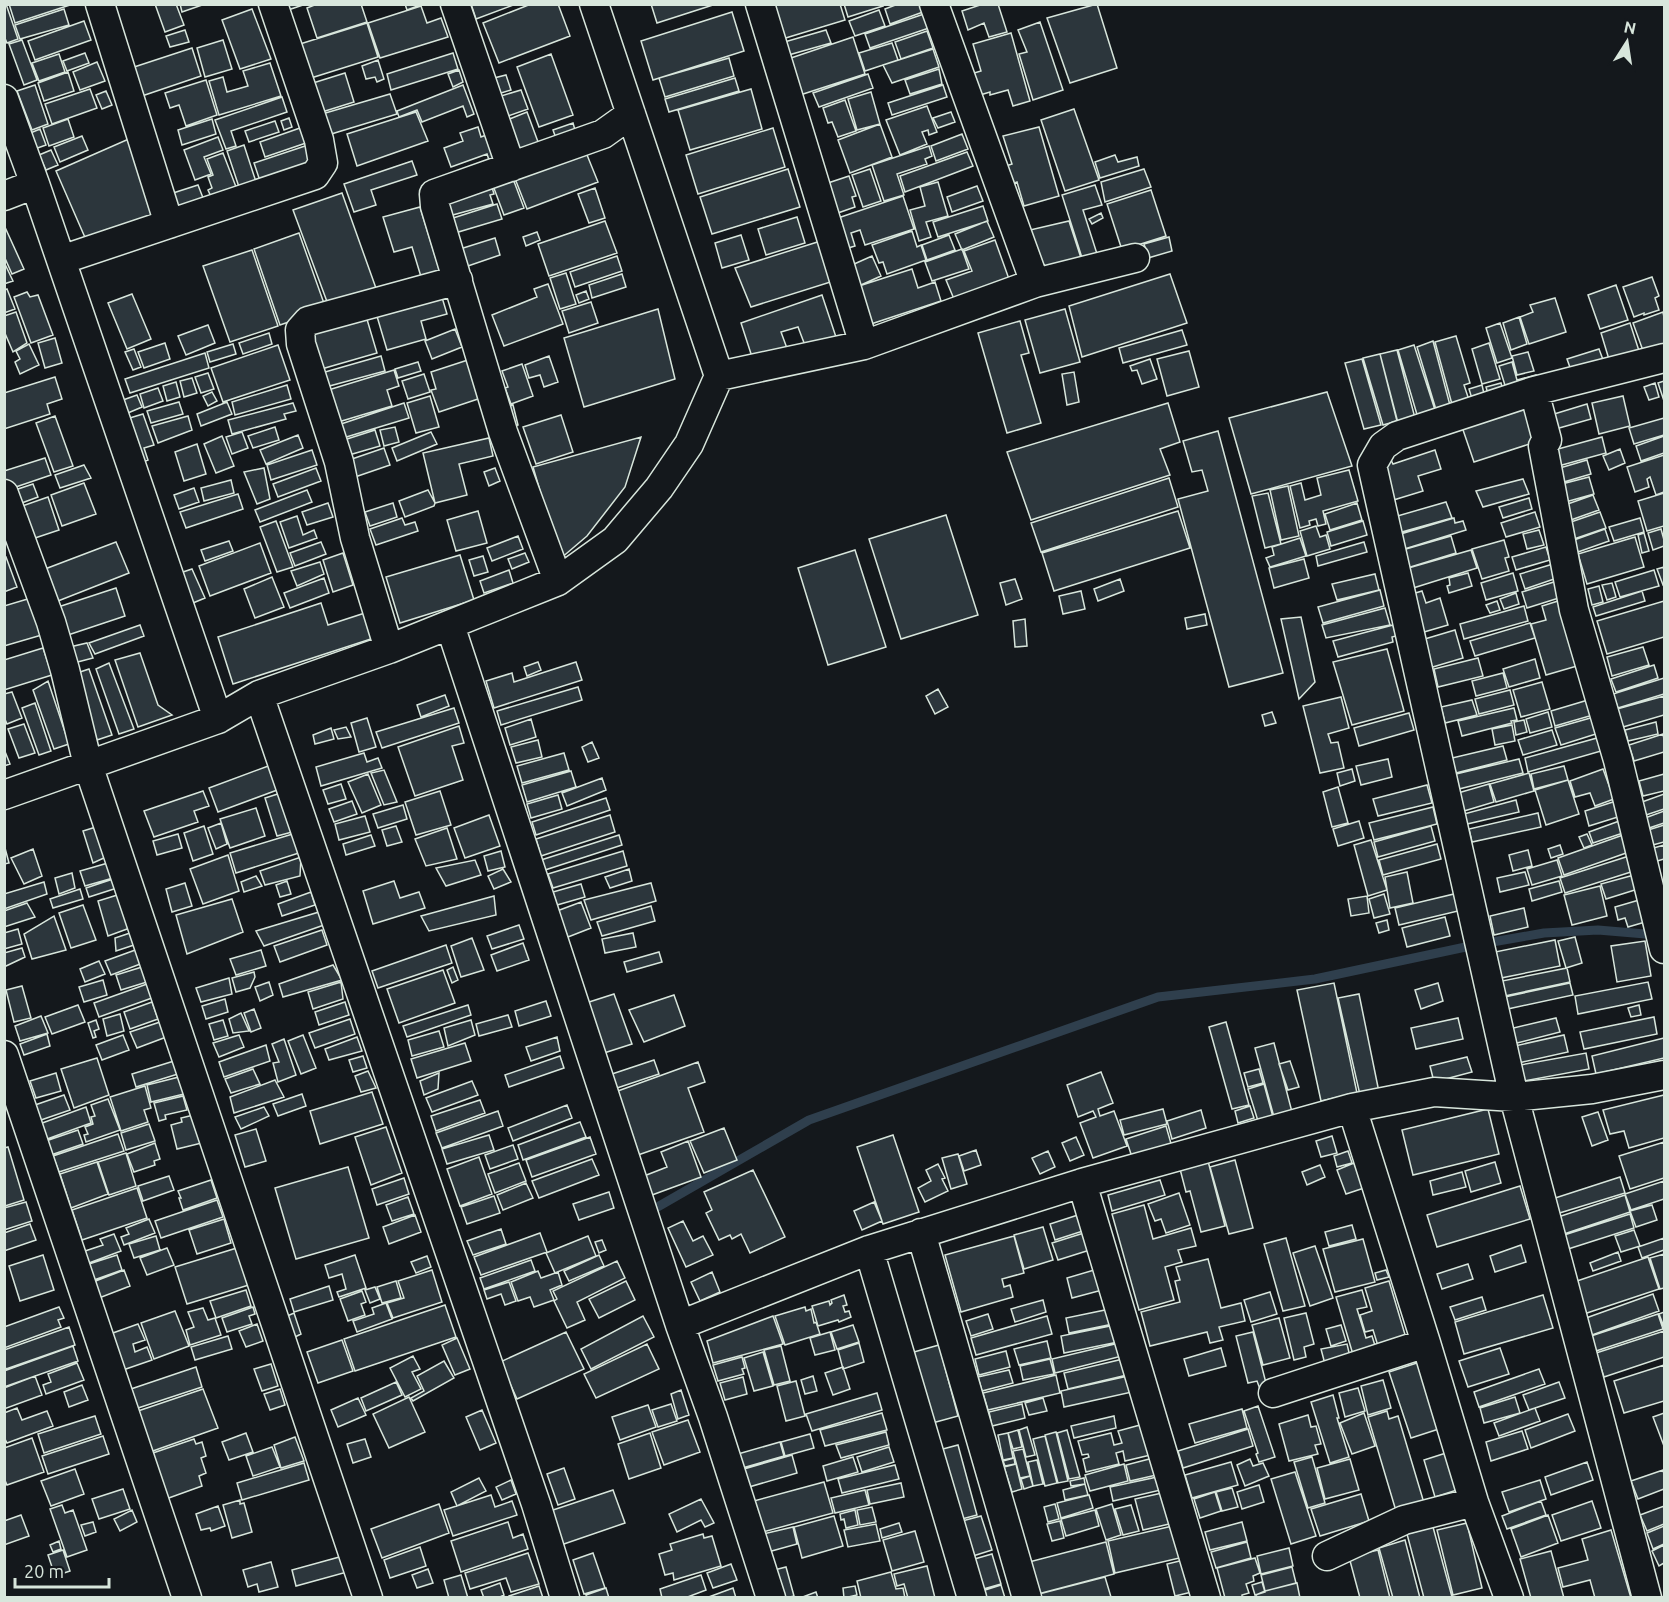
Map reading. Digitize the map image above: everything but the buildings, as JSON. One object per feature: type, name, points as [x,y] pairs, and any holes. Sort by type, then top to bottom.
[{"type":"street","points":[[100,4],[169,224]]},
{"type":"street","points":[[61,260],[315,175],[323,163],[319,140],[273,4]]},
{"type":"street","points":[[455,4],[510,167]]},
{"type":"street","points":[[4,795],[218,719],[259,695],[389,649],[558,581],[615,540],[659,488],[689,444],[719,376],[594,4]]},
{"type":"street","points":[[760,4],[864,345]]},
{"type":"street","points":[[934,4],[1035,283]]},
{"type":"street","points":[[4,99],[218,719]]},
{"type":"street","points":[[558,581],[503,432],[435,206],[434,194],[603,134],[631,114]]},
{"type":"street","points":[[4,196],[35,184]]},
{"type":"street","points":[[719,376],[864,345],[1035,283],[1135,258]]},
{"type":"street","points":[[389,649],[355,538],[339,462],[301,344],[300,330],[308,321],[458,280]]},
{"type":"street","points":[[1647,1598],[1514,1097],[1372,465],[1383,446],[1397,436],[1534,391],[1665,358]]},
{"type":"street","points":[[1534,391],[1547,440],[1542,446],[1574,610],[1618,760],[1665,949]]},
{"type":"street","points":[[4,494],[51,622],[88,765],[368,1598]]},
{"type":"street","points":[[450,625],[680,1325],[713,1416],[771,1598]]},
{"type":"street","points":[[259,695],[536,1504],[565,1598]]},
{"type":"street","points":[[4,1055],[187,1598]]},
{"type":"street","points":[[680,1325],[869,1250],[921,1233],[1082,1183],[1352,1108],[1434,1092],[1514,1097],[1592,1089],[1665,1075]]},
{"type":"street","points":[[1352,1108],[1474,1502],[1509,1598]]},
{"type":"street","points":[[1082,1183],[1206,1598]]},
{"type":"street","points":[[921,1233],[1027,1598]]},
{"type":"street","points":[[869,1250],[972,1598]]},
{"type":"street","points":[[1273,1393],[1426,1343]]},
{"type":"street","points":[[1327,1556],[1404,1520],[1474,1502]]},
{"type":"waterway","points":[[654,1209],[809,1120],[1158,997],[1315,979],[1475,945],[1544,933],[1598,930],[1657,935]]}]
